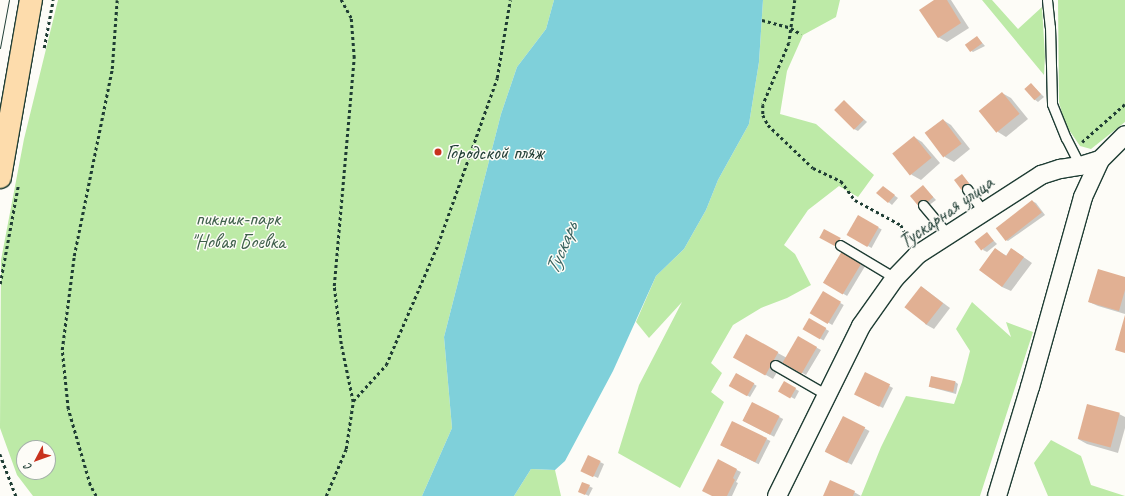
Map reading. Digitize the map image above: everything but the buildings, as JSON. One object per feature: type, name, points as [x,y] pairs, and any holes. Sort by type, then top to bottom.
[{"type":"main road","points":[[0,177],[31,0]]},
{"type":"street","name":"Тускарная улица","points":[[997,496],[1030,387],[1083,197],[1100,160],[1125,135]]},
{"type":"street","name":"Тускарная улица","points":[[777,496],[861,326],[895,278],[917,255],[983,210],[1041,175],[1060,169],[1076,158],[1100,160]]},
{"type":"lane","points":[[1047,0],[1050,27],[1052,104],[1076,158]]},
{"type":"lane","points":[[967,189],[983,210]]},
{"type":"lane","points":[[923,205],[947,234]]},
{"type":"lane","points":[[840,245],[895,278]]},
{"type":"lane","points":[[775,365],[827,395]]},
{"type":"path","points":[[96,496],[90,485],[68,409],[62,350],[74,256],[112,69],[117,0]]},
{"type":"path","points":[[326,496],[346,449],[353,402],[341,344],[334,286],[354,58],[351,18],[342,0]]},
{"type":"path","points":[[353,402],[386,365],[438,244],[497,78],[510,0]]},
{"type":"path","points":[[795,0],[789,42],[763,105],[763,115],[768,125],[813,168],[841,181],[855,200],[901,225],[917,255]]},
{"type":"path","points":[[762,20],[791,28],[801,34]]},
{"type":"path","points":[[1076,158],[1125,104]]},
{"type":"path","points":[[0,454],[16,496]]},
{"type":"green space","name":"пикник-парк \"Новая Боевка","points":[[58,0],[554,0],[546,29],[517,67],[501,114],[444,337],[452,428],[422,496],[33,496],[21,480],[56,480],[56,440],[16,440],[16,472],[0,428],[1,260],[24,139]]},
{"type":"green space","points":[[763,0],[840,0],[836,17],[803,35],[787,71],[780,114],[816,124],[874,175],[858,197],[839,186],[808,210],[784,245],[795,254],[811,285],[787,298],[761,308],[733,325],[711,363],[722,373],[711,392],[724,402],[680,488],[618,453],[639,385],[682,302],[649,338],[636,322],[656,276],[684,249],[706,210],[718,180],[749,124],[759,62]]},
{"type":"green space","points":[[982,0],[992,0],[1018,29],[1042,7],[1045,57],[1044,75]]},
{"type":"green space","points":[[1058,0],[1125,0],[1125,122],[1091,149],[1080,146],[1065,124],[1059,102]]},
{"type":"green space","points":[[972,302],[1011,337],[1006,322],[1033,332],[980,496],[861,496],[881,447],[906,396],[954,404],[962,382],[970,351],[956,329]]},
{"type":"green space","points":[[1051,440],[1081,456],[1091,485],[1125,496],[1048,496],[1034,463]]},
{"type":"green space","points":[[531,469],[555,470],[561,496],[514,496]]},
{"type":"water","name":"Тускарь","points":[[554,0],[763,0],[759,62],[749,124],[718,180],[706,210],[684,249],[656,276],[613,371],[565,461],[555,470],[531,469],[514,496],[422,496],[452,428],[444,337],[501,114],[517,67],[546,29]]},
{"type":"tram line","points":[[0,48],[9,0]]},
{"type":"place","name":"Городской пляж","points":[[438,152]]}]
